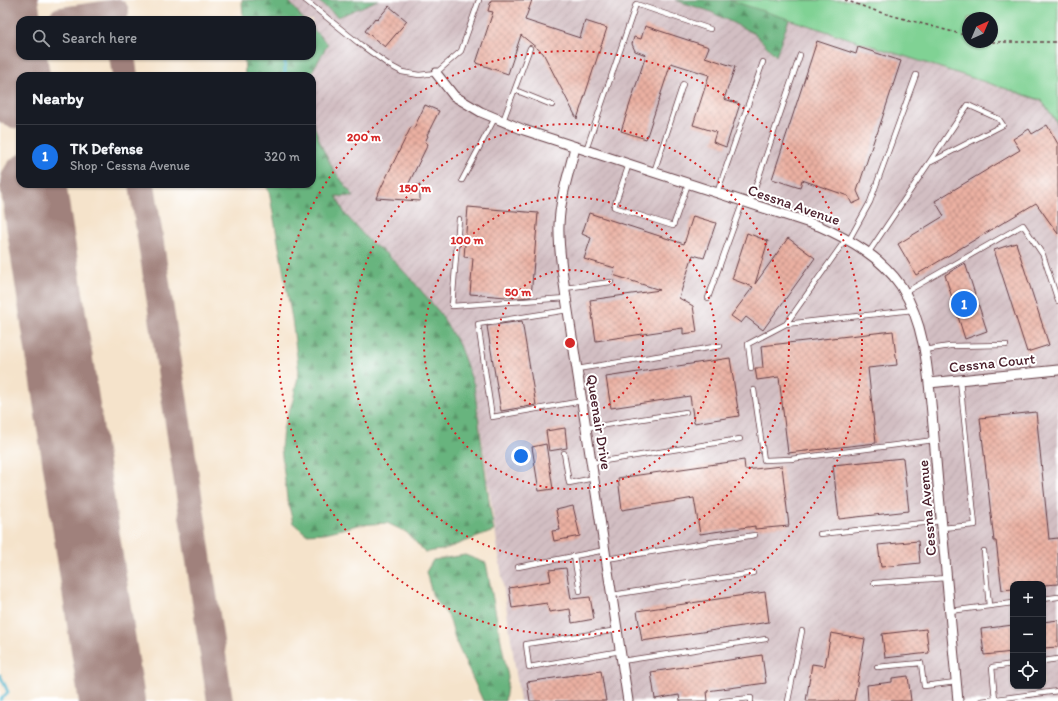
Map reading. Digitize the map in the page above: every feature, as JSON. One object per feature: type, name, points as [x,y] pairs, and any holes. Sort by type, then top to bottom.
[{"type":"street","name":"Cessna Avenue","points":[[436,73],[454,96],[481,112],[524,130],[819,226],[848,239],[869,252],[888,271],[904,293],[920,327],[930,384],[958,701]]},
{"type":"street","name":"Queenair Drive","points":[[575,147],[561,203],[559,226],[560,248],[566,298],[628,701]]},
{"type":"street","name":"Cessna Court","points":[[930,384],[1058,370]]},
{"type":"lane","points":[[305,0],[361,45],[389,65],[402,72],[419,75],[436,73],[462,50],[479,0]]},
{"type":"lane","points":[[586,150],[636,4],[710,29]]},
{"type":"lane","points":[[462,180],[515,90],[530,48]]},
{"type":"lane","points":[[708,298],[746,202],[800,55]]},
{"type":"lane","points":[[717,193],[763,62]]},
{"type":"lane","points":[[786,324],[848,239],[870,202],[916,75]]},
{"type":"lane","points":[[654,172],[683,84]]},
{"type":"lane","points":[[515,90],[552,105]]},
{"type":"lane","points":[[869,252],[968,105],[999,119],[1003,125],[931,162]]},
{"type":"lane","points":[[629,164],[614,207],[673,226],[688,184]]},
{"type":"lane","points":[[459,219],[452,306],[566,298]]},
{"type":"lane","points":[[904,293],[1022,225],[1043,255],[1058,301]]},
{"type":"lane","points":[[565,288],[611,282]]},
{"type":"lane","points":[[568,310],[478,324],[492,417],[582,401]]},
{"type":"lane","points":[[750,368],[748,344],[786,324],[913,310]]},
{"type":"lane","points":[[924,350],[950,346],[1006,344]]},
{"type":"lane","points":[[577,369],[720,346]]},
{"type":"lane","points":[[820,534],[942,524],[975,525],[960,380]]},
{"type":"lane","points":[[754,390],[764,460],[792,459],[934,440]]},
{"type":"lane","points":[[586,428],[686,412]]},
{"type":"lane","points":[[592,463],[740,439]]},
{"type":"lane","points":[[564,453],[569,483],[594,478]]},
{"type":"lane","points":[[518,567],[574,556],[606,554],[755,535]]},
{"type":"lane","points":[[984,551],[989,606]]},
{"type":"lane","points":[[574,556],[580,591]]},
{"type":"lane","points":[[612,595],[753,573]]},
{"type":"lane","points":[[874,583],[947,578]]},
{"type":"lane","points":[[1046,599],[1058,597]]},
{"type":"lane","points":[[950,611],[1010,603]]},
{"type":"lane","points":[[618,630],[526,644],[529,667],[621,651]]},
{"type":"lane","points":[[788,701],[802,631]]},
{"type":"lane","points":[[622,661],[766,639]]},
{"type":"lane","points":[[1046,661],[1058,659]]},
{"type":"lane","points":[[877,667],[921,663],[924,686],[956,682]]},
{"type":"lane","points":[[995,699],[992,667],[1010,664]]},
{"type":"lane","points":[[981,701],[1058,691]]},
{"type":"lane","points":[[722,701],[751,698],[750,701]]},
{"type":"path","points":[[845,0],[879,12],[962,34]]},
{"type":"path","points":[[998,42],[1058,42]]},
{"type":"shaded area","points":[[288,0],[317,0],[338,17],[378,0],[675,0],[709,11],[755,34],[775,56],[789,19],[1041,100],[1058,124],[1058,701],[520,701],[474,385],[388,255],[370,242],[345,214],[335,196],[354,197],[333,169],[316,131],[316,72],[313,72],[328,44],[316,32],[316,16],[301,16]]},
{"type":"green space","points":[[242,0],[288,0],[301,16],[243,16]]},
{"type":"green space","points":[[317,0],[378,0],[338,17]]},
{"type":"green space","points":[[675,0],[821,0],[962,44],[962,48],[976,48],[1038,67],[1058,56],[1058,124],[1042,101],[789,19],[776,56],[755,34],[709,11]]},
{"type":"green space","points":[[729,0],[1058,0],[1058,123],[1041,100]]},
{"type":"green space","points":[[316,32],[328,44],[313,72],[245,72],[244,60],[316,60]]},
{"type":"green space","points":[[316,131],[333,169],[354,197],[336,196],[345,214],[370,242],[388,255],[412,280],[440,313],[459,345],[474,385],[494,531],[442,550],[425,552],[406,532],[387,523],[358,525],[325,533],[306,534],[293,523],[287,498],[281,448],[283,429],[293,400],[299,372],[292,319],[267,188],[316,188]]},
{"type":"green space","points":[[465,555],[486,563],[508,677],[505,701],[483,701],[456,642],[449,617],[433,597],[426,572],[433,560]]},
{"type":"building","points":[[491,0],[532,0],[525,20],[580,38],[585,21],[607,28],[577,119],[543,53],[521,35],[508,74],[476,63],[493,12],[488,11]]},
{"type":"building","points":[[389,6],[407,21],[385,47],[365,31],[375,18],[377,20]]},
{"type":"building","points":[[645,26],[709,47],[705,57],[735,67],[724,99],[740,104],[726,147],[713,142],[716,132],[693,125],[709,75],[671,63],[646,139],[621,131],[646,55],[635,51],[632,44],[634,37],[641,39]]},
{"type":"building","points":[[817,41],[856,54],[858,47],[901,61],[857,191],[861,200],[852,204],[848,196],[802,180],[800,188],[772,179]]},
{"type":"building","points":[[425,105],[439,111],[427,135],[428,136],[425,142],[428,144],[408,185],[420,185],[420,201],[376,198],[411,127],[414,128]]},
{"type":"building","points":[[1047,125],[1058,144],[1058,234],[1036,203],[916,275],[898,244],[944,216],[935,201],[1020,150],[1013,139],[1029,129],[1032,134]]},
{"type":"building","points":[[468,207],[538,213],[531,297],[518,298],[470,294],[473,258],[464,257]]},
{"type":"building","points":[[589,213],[684,244],[693,216],[716,223],[704,258],[693,255],[679,298],[693,306],[697,332],[683,334],[683,328],[596,341],[590,300],[660,290],[613,275],[615,268],[584,259],[591,238],[582,234]]},
{"type":"building","points":[[747,233],[768,241],[755,284],[788,238],[815,258],[763,330],[746,317],[741,323],[731,316],[753,287],[732,279]]},
{"type":"building","points":[[1016,243],[1049,345],[1027,352],[994,250]]},
{"type":"building","points":[[965,263],[987,331],[965,339],[945,275]]},
{"type":"building","points":[[522,321],[536,405],[501,411],[487,326]]},
{"type":"building","points":[[893,331],[897,365],[868,368],[876,443],[788,453],[779,377],[757,380],[755,368],[763,368],[761,346]]},
{"type":"building","points":[[730,358],[739,416],[694,423],[690,396],[611,408],[606,377]]},
{"type":"building","points":[[1036,412],[1049,539],[1058,538],[1058,584],[1046,585],[1046,581],[1010,581],[1010,589],[1002,590],[996,541],[994,541],[980,418]]},
{"type":"building","points":[[565,428],[567,448],[549,451],[546,431]]},
{"type":"building","points":[[546,444],[553,489],[539,491],[532,447]]},
{"type":"building","points":[[903,458],[909,511],[839,519],[833,465]]},
{"type":"building","points":[[744,460],[745,470],[782,466],[789,526],[755,529],[755,526],[700,534],[694,498],[622,510],[618,478]]},
{"type":"building","points":[[573,506],[580,536],[554,541],[552,531],[560,530],[556,510]]},
{"type":"building","points":[[918,541],[920,563],[881,567],[878,545]]},
{"type":"building","points":[[566,568],[571,599],[590,597],[594,619],[572,623],[570,609],[549,612],[547,603],[512,608],[509,588],[551,581],[549,570]]},
{"type":"building","points":[[765,592],[769,622],[642,641],[637,611]]},
{"type":"building","points":[[1058,620],[1058,647],[1046,648],[1046,622]]},
{"type":"building","points":[[1010,625],[1010,652],[984,655],[981,629]]},
{"type":"building","points":[[926,629],[929,653],[885,658],[882,634]]},
{"type":"building","points":[[831,633],[865,639],[854,701],[806,701],[812,664],[825,666]]},
{"type":"building","points":[[762,655],[766,683],[707,691],[708,701],[680,701],[679,695],[655,699],[651,672]]},
{"type":"building","points":[[601,671],[606,701],[530,701],[527,682]]},
{"type":"building","points":[[908,676],[911,701],[868,701],[867,685],[892,682],[892,678]]},
{"type":"waterway","points":[[285,60],[285,72]]},
{"type":"waterway","points":[[0,675],[8,692],[0,700]]},
{"type":"taxiway","points":[[88,16],[116,12]]},
{"type":"taxiway","points":[[10,28],[16,27]]},
{"type":"taxiway","points":[[123,60],[124,72]]},
{"type":"taxiway","points":[[143,188],[220,701]]},
{"type":"runway","points":[[5,0],[16,72]]},
{"type":"runway","points":[[34,188],[112,701]]},
{"type":"place","name":"TK Defense","points":[[964,304]]}]
